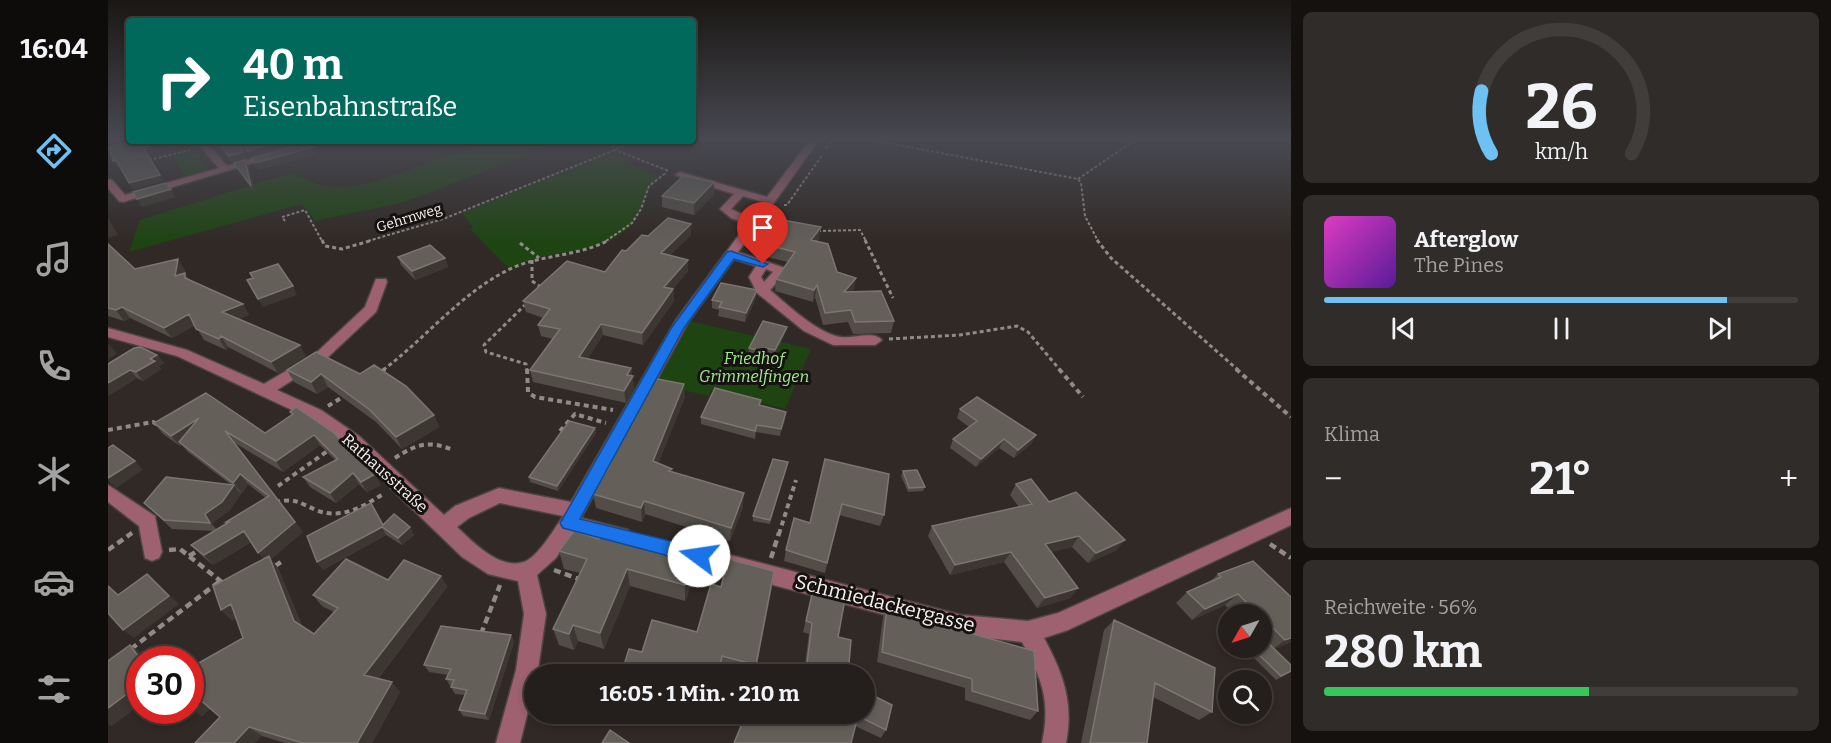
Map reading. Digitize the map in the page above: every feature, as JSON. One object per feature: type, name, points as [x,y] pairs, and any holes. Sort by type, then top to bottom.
[{"type":"street","points":[[108,182],[123,199],[206,175]]},
{"type":"street","points":[[680,175],[771,201]]},
{"type":"street","points":[[508,743],[527,670],[535,614],[532,567],[549,552],[572,517],[683,320],[790,175]]},
{"type":"street","points":[[740,193],[724,209],[732,215],[773,226],[785,225],[810,231]]},
{"type":"street","points":[[731,254],[781,271],[762,290]]},
{"type":"street","points":[[763,264],[755,277],[762,290],[809,328],[837,342],[875,340]]},
{"type":"street","points":[[264,392],[321,356],[371,309],[381,282]]},
{"type":"street","name":"Rathausstraße","points":[[108,332],[182,353],[315,414],[347,436],[382,466],[443,527],[484,562],[505,572],[532,567]]},
{"type":"street","points":[[133,353],[149,343]]},
{"type":"street","points":[[108,492],[148,522],[152,552]]},
{"type":"street","points":[[443,527],[462,512],[499,495],[572,517],[635,540]]},
{"type":"street","name":"Schmiedackergasse","points":[[657,545],[961,625],[1028,632],[1060,623],[1291,516]]},
{"type":"street","points":[[1028,632],[1053,676],[1060,721],[1054,743]]},
{"type":"path","name":"Gehrnweg","points":[[285,221],[282,217],[304,210],[325,246],[342,249],[443,219],[556,175]]},
{"type":"path","points":[[374,377],[399,360],[470,293],[509,269],[532,260],[586,248],[611,239],[631,225],[642,207],[650,185],[663,175]]},
{"type":"path","points":[[1055,175],[1078,179],[1084,175]]},
{"type":"path","points":[[1078,179],[1081,183],[1085,220],[1089,230],[1112,258],[1291,417]]},
{"type":"path","points":[[810,231],[860,230],[893,298]]},
{"type":"path","points":[[520,243],[539,258]]},
{"type":"path","points":[[532,260],[532,280],[542,288],[535,295]]},
{"type":"path","points":[[528,302],[484,345],[486,352],[499,358],[516,359],[526,364],[529,379],[528,392],[535,397],[626,420]]},
{"type":"path","points":[[875,340],[960,335],[1017,326],[1028,332],[1083,397]]},
{"type":"path","points":[[315,414],[346,395]]},
{"type":"path","points":[[560,431],[575,414],[626,420]]},
{"type":"path","points":[[108,430],[153,422],[162,427]]},
{"type":"path","points":[[278,486],[347,436]]},
{"type":"path","points":[[382,466],[414,445],[427,441],[453,450]]},
{"type":"path","points":[[766,574],[796,480]]},
{"type":"path","points":[[266,506],[290,499],[304,501],[316,510],[327,514],[344,513],[370,503],[400,483]]},
{"type":"path","points":[[108,550],[148,522]]},
{"type":"path","points":[[189,556],[206,545]]},
{"type":"path","points":[[152,552],[180,549],[226,585]]},
{"type":"path","points":[[267,570],[284,560]]},
{"type":"path","points":[[532,567],[582,580]]},
{"type":"path","points":[[135,646],[220,581]]},
{"type":"path","points":[[479,638],[494,602]]},
{"type":"green space","points":[[285,175],[299,175],[313,182],[333,187],[354,186],[397,175],[476,175],[408,201],[315,221],[302,204],[129,252],[140,220]]},
{"type":"green space","points":[[557,175],[654,175],[660,177],[650,188],[636,218],[623,233],[589,248],[540,257],[509,269],[470,229],[473,227],[462,213]]},
{"type":"green space","name":"Friedhof Grimmelfingen","points":[[689,321],[811,349],[785,409],[711,390],[709,396],[651,383]]},
{"type":"building","points":[[124,175],[160,175],[129,183]]},
{"type":"building","points":[[243,175],[248,175],[251,186]]},
{"type":"building","points":[[683,176],[714,182],[694,203],[662,196]]},
{"type":"building","points":[[166,183],[171,189],[137,199],[133,192]]},
{"type":"building","points":[[668,218],[691,224],[661,253],[688,260],[664,287],[673,289],[642,333],[601,324],[579,357],[631,368],[627,375],[633,376],[624,391],[530,370],[560,329],[538,325],[550,309],[523,301],[567,261],[605,272],[622,250],[626,251],[642,235],[648,236]]},
{"type":"building","points":[[783,220],[821,227],[811,240],[828,244],[837,272],[856,278],[844,292],[881,291],[894,321],[855,322],[851,310],[825,313],[817,285],[814,290],[776,279],[795,252],[768,245],[772,241],[767,239]]},
{"type":"building","points":[[108,244],[135,269],[178,259],[175,276],[185,273],[185,278],[243,304],[222,312],[300,345],[271,362],[221,336],[219,339],[196,329],[189,314],[164,328],[122,307],[116,310],[108,308]]},
{"type":"building","points":[[430,245],[445,258],[412,271],[398,257]]},
{"type":"building","points":[[278,264],[293,286],[258,299],[247,280],[253,278],[250,273]]},
{"type":"building","points":[[721,283],[757,290],[746,313],[719,307],[722,302],[712,300]]},
{"type":"building","points":[[763,321],[787,327],[775,350],[765,348],[763,351],[749,348]]},
{"type":"building","points":[[140,347],[157,355],[150,359],[155,361],[136,372],[130,370],[108,383],[108,364],[134,348]]},
{"type":"building","points":[[316,352],[360,374],[374,365],[406,386],[434,415],[396,437],[370,410],[321,374],[311,382],[287,370]]},
{"type":"building","points":[[652,378],[684,384],[653,461],[672,469],[669,471],[744,493],[731,528],[644,501],[641,508],[593,494],[611,463],[607,461],[625,428],[627,429]]},
{"type":"building","points":[[715,388],[761,400],[759,405],[786,412],[781,429],[757,425],[755,431],[701,417]]},
{"type":"building","points":[[206,393],[265,433],[293,414],[290,412],[296,407],[334,433],[375,474],[361,482],[353,473],[330,493],[303,477],[338,459],[314,435],[276,461],[225,431],[295,522],[258,553],[244,531],[204,555],[191,545],[269,496],[240,474],[233,483],[179,442],[199,418],[171,436],[154,423]]},
{"type":"building","points":[[977,397],[1036,435],[1018,450],[1004,439],[981,459],[953,439],[977,421],[960,409]]},
{"type":"building","points":[[569,421],[595,428],[557,486],[529,477]]},
{"type":"building","points":[[113,445],[135,461],[108,478],[108,448]]},
{"type":"building","points":[[773,459],[788,462],[770,520],[753,516]]},
{"type":"building","points":[[825,459],[889,474],[884,515],[842,504],[827,563],[786,550],[794,518],[810,523]]},
{"type":"building","points":[[917,470],[925,487],[909,488],[903,471]]},
{"type":"building","points":[[166,477],[234,485],[222,502],[205,514],[210,523],[164,520],[144,503]]},
{"type":"building","points":[[1031,479],[1049,502],[1076,492],[1125,540],[1096,553],[1079,536],[1045,544],[1078,588],[1045,598],[1011,552],[955,565],[932,526],[1032,504],[1016,484]]},
{"type":"building","points":[[371,503],[383,525],[394,514],[410,527],[398,538],[382,527],[317,562],[307,536]]},
{"type":"building","points":[[606,526],[698,550],[685,585],[627,569],[600,633],[573,625],[569,634],[553,629],[587,559],[559,551],[574,531],[599,539]]},
{"type":"building","points":[[269,556],[294,621],[314,634],[338,608],[313,595],[346,559],[388,580],[404,560],[441,576],[364,675],[392,682],[357,743],[303,743],[249,727],[234,743],[195,743],[220,717],[204,703],[204,660],[243,638],[231,604],[221,610],[213,586]]},
{"type":"building","points":[[728,559],[774,571],[756,664],[722,656],[720,664],[624,664],[629,649],[642,652],[652,620],[697,632],[711,584],[721,587]]},
{"type":"building","points":[[1253,561],[1291,597],[1291,638],[1285,640],[1272,627],[1272,604],[1248,604],[1238,594],[1205,609],[1187,592],[1221,577],[1218,574]]},
{"type":"building","points":[[147,574],[169,596],[123,630],[108,613],[108,586],[118,595]]},
{"type":"building","points":[[813,590],[845,599],[838,637],[851,640],[849,664],[807,663],[812,623],[806,621]]},
{"type":"building","points":[[887,606],[948,623],[948,627],[1034,651],[1038,711],[972,691],[972,679],[882,652]]},
{"type":"building","points":[[1114,620],[1215,668],[1212,712],[1155,683],[1147,743],[1090,743]]},
{"type":"building","points":[[441,626],[511,635],[485,714],[459,710],[467,690],[451,687],[454,680],[446,679],[451,669],[424,665]]},
{"type":"building","points":[[1272,647],[1291,665],[1291,671],[1281,676],[1262,658],[1272,658]]},
{"type":"building","points":[[126,648],[126,694],[108,708],[108,661]]},
{"type":"building","points":[[875,696],[892,705],[886,730],[874,724]]},
{"type":"building","points":[[742,724],[856,724],[851,743],[734,743]]},
{"type":"building","points":[[610,730],[629,743],[602,743]]},
{"type":"route","points":[[699,556],[569,523],[646,382],[683,320],[719,270],[731,254],[763,264]]}]
